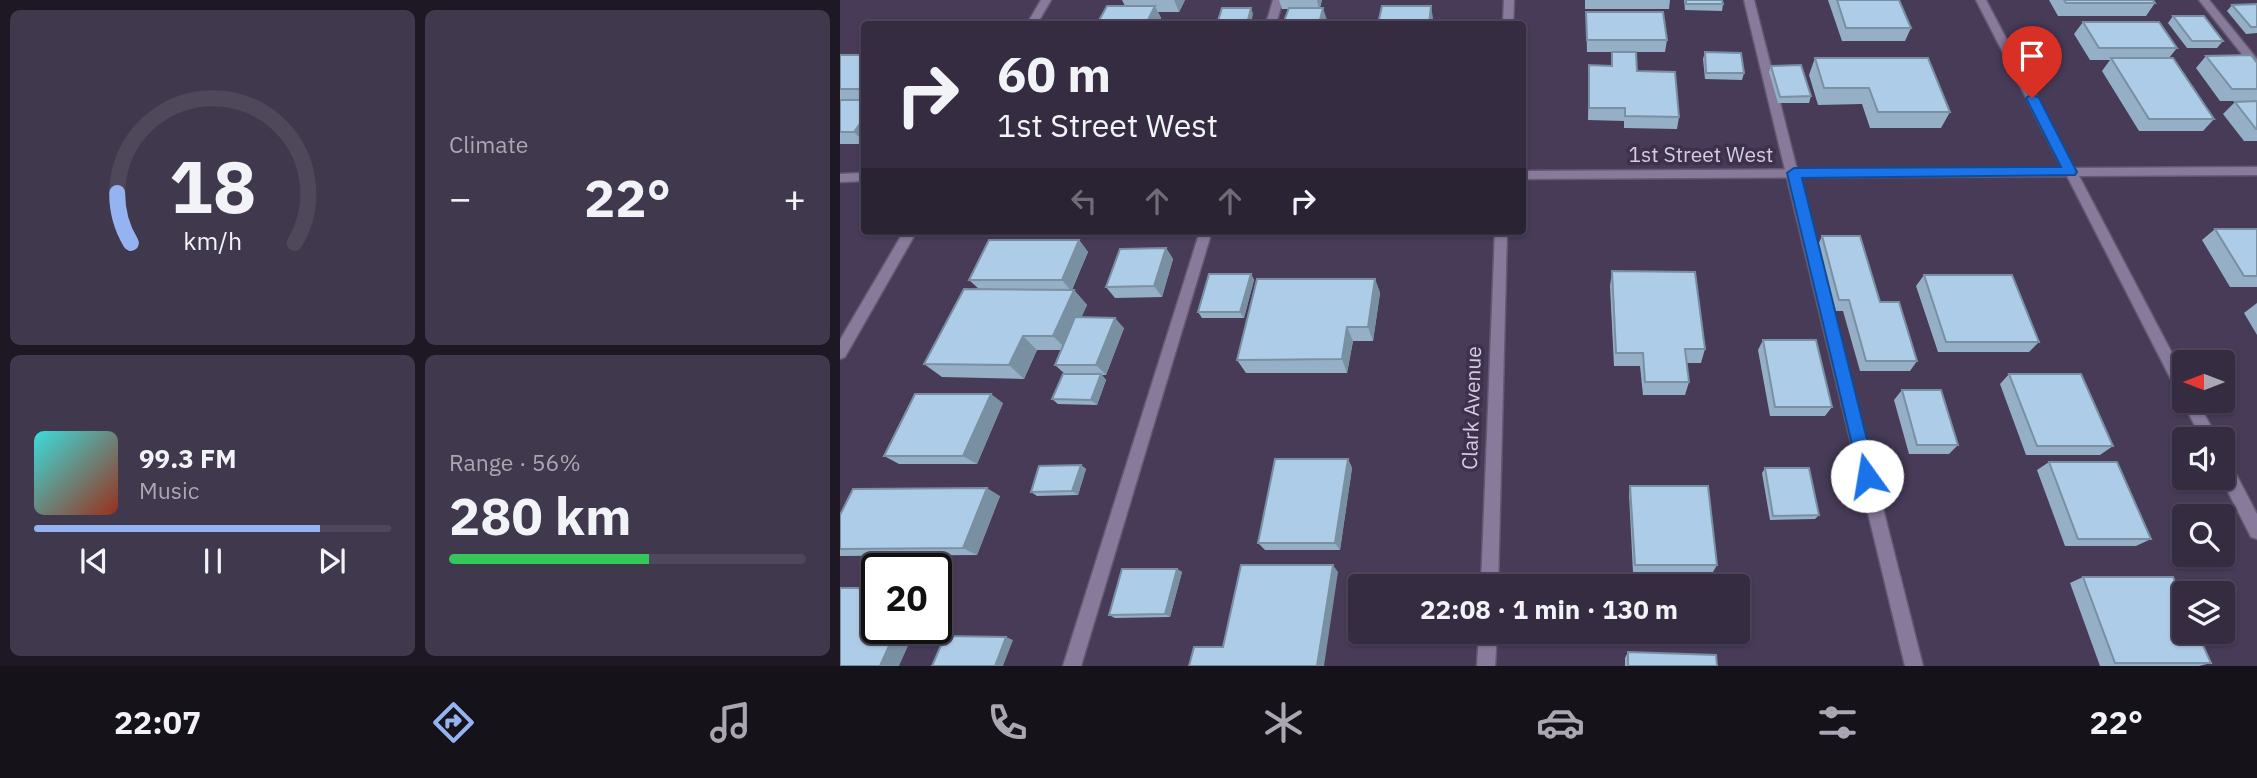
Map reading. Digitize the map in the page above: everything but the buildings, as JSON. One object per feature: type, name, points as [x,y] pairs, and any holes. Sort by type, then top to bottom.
[{"type":"street","points":[[1034,21],[1046,0]]},
{"type":"street","points":[[1272,21],[1278,0]]},
{"type":"street","points":[[1508,21],[1509,0]]},
{"type":"street","points":[[1749,0],[1914,666]]},
{"type":"street","points":[[1981,0],[2172,367]]},
{"type":"street","points":[[2204,0],[2257,66]]},
{"type":"street","name":"1st Street West","points":[[1526,175],[2257,171]]},
{"type":"street","points":[[840,178],[861,177]]},
{"type":"street","points":[[840,353],[909,235]]},
{"type":"street","points":[[1072,666],[1205,235]]},
{"type":"street","name":"Clark Avenue","points":[[1489,574],[1501,235]]},
{"type":"street","points":[[2235,489],[2257,531]]},
{"type":"street","points":[[1486,666],[1487,644]]},
{"type":"route","points":[[1867,476],[1794,173],[2071,172],[2032,98]]}]
